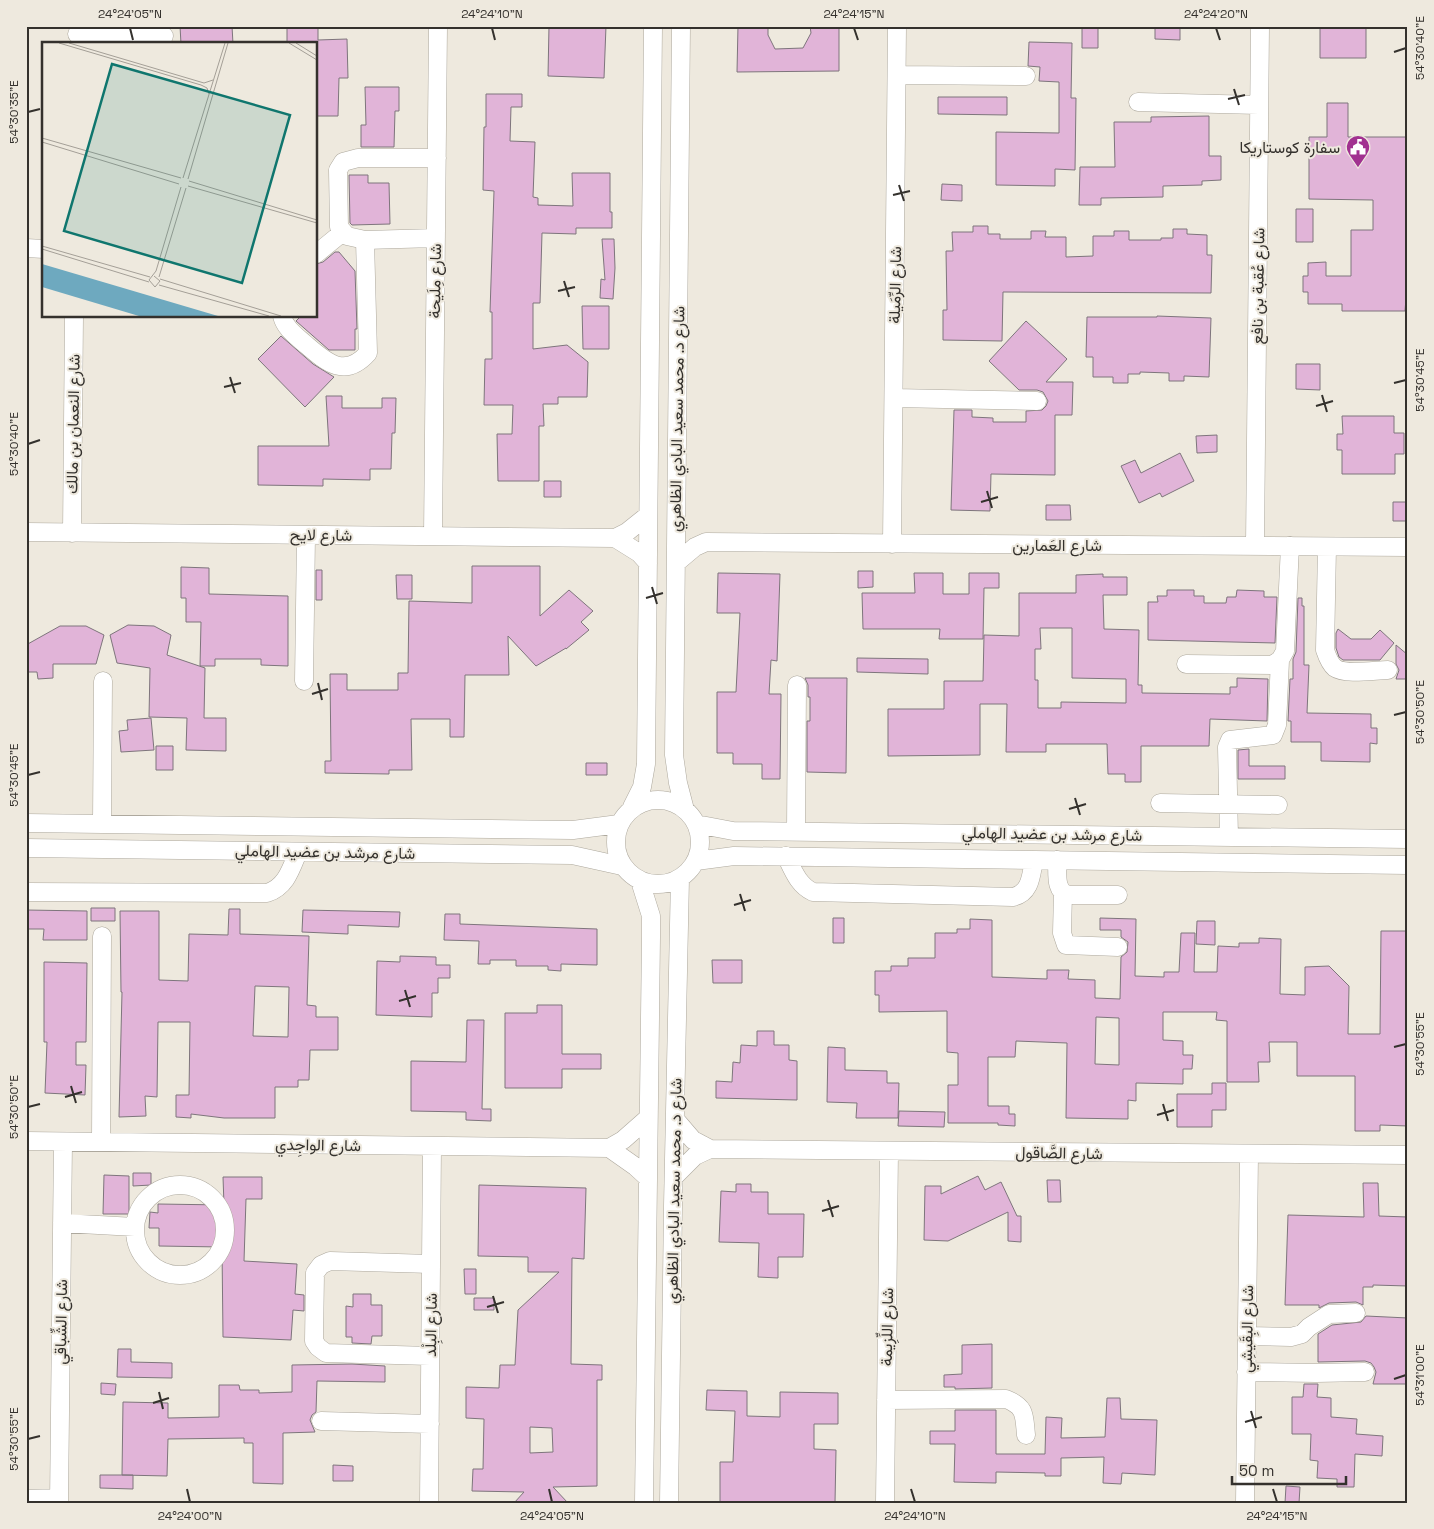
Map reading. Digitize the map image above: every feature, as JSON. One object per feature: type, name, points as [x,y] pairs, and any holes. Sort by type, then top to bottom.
[{"type":"street","name":"شارع مِلَيحة","points":[[433,536],[438,26]]},
{"type":"street","name":"شارع د. محمد سعيد البادي الظاهري","points":[[632,808],[642,787],[646,764],[653,26]]},
{"type":"street","name":"شارع د. محمد سعيد البادي الظاهري","points":[[681,26],[674,755],[678,783],[691,817]]},
{"type":"street","name":"شارع الرِّمَيلة","points":[[892,544],[897,26]]},
{"type":"street","name":"شارع عُقبة بن نافع","points":[[1255,546],[1260,26]]},
{"type":"street","points":[[77,35],[164,36]]},
{"type":"street","points":[[897,75],[1026,76]]},
{"type":"street","points":[[1138,102],[1260,106]]},
{"type":"street","points":[[436,238],[365,240],[347,236],[339,227],[338,170],[343,162],[358,158],[437,158]]},
{"type":"street","points":[[318,252],[343,232]]},
{"type":"street","points":[[283,318],[288,329],[327,362],[340,366],[350,366],[359,362],[368,353],[365,240]]},
{"type":"street","points":[[26,248],[42,248]]},
{"type":"street","name":"شارع النعمان بن مالك","points":[[72,532],[74,318]]},
{"type":"street","points":[[894,398],[1037,401]]},
{"type":"street","points":[[648,433],[677,432]]},
{"type":"street","points":[[648,516],[615,538],[639,553],[648,563]]},
{"type":"street","points":[[676,520],[687,530],[706,542]]},
{"type":"street","name":"شارع لايح","points":[[26,532],[615,538]]},
{"type":"street","points":[[304,680],[306,535]]},
{"type":"street","points":[[676,563],[695,547],[706,542]]},
{"type":"street","name":"شارع العَمارين","points":[[706,542],[1408,547]]},
{"type":"street","points":[[1229,837],[1227,747],[1230,740],[1273,735],[1277,725],[1280,660],[1285,650],[1290,546]]},
{"type":"street","points":[[1327,546],[1325,650],[1329,660],[1336,668],[1346,672],[1388,670]]},
{"type":"street","points":[[1186,664],[1272,665],[1280,660]]},
{"type":"street","points":[[102,824],[103,681]]},
{"type":"street","points":[[796,831],[797,685]]},
{"type":"street","points":[[656,799],[668,800],[679,805],[691,817],[700,836],[700,849],[696,861],[689,871],[680,878],[667,884],[653,885],[640,881],[622,866],[616,852],[615,838],[619,824],[632,808],[656,799]]},
{"type":"street","points":[[1160,803],[1278,805]]},
{"type":"street","name":"شارع مرشد بن عضيد الهاملي","points":[[691,817],[733,831],[1408,839]]},
{"type":"street","name":"شارع مرشد بن عضيد الهاملي","points":[[26,823],[573,830],[619,824]]},
{"type":"street","name":"شارع مرشد بن عضيد الهاملي","points":[[26,848],[572,855],[622,866]]},
{"type":"street","points":[[26,892],[267,893],[284,883],[298,852]]},
{"type":"street","name":"شارع مرشد بن عضيد الهاملي","points":[[696,861],[734,856],[786,856],[1408,865]]},
{"type":"street","points":[[786,856],[799,882],[813,892],[1013,897],[1022,894],[1028,888],[1034,860]]},
{"type":"street","points":[[1057,860],[1059,888],[1062,893],[1062,933],[1066,945],[1118,947]]},
{"type":"street","name":"شارع د. محمد سعيد البادي الظاهري","points":[[670,1503],[673,1206],[680,878]]},
{"type":"street","name":"شارع د. محمد سعيد البادي الظاهري","points":[[640,881],[651,916],[644,1503]]},
{"type":"street","points":[[1062,893],[1068,895],[1118,895]]},
{"type":"street","points":[[101,1141],[102,936]]},
{"type":"street","points":[[648,1118],[623,1140],[609,1148],[630,1162],[648,1178]]},
{"type":"street","points":[[676,1119],[693,1140],[710,1149]]},
{"type":"street","name":"شارع الواجِدي","points":[[26,1141],[609,1148]]},
{"type":"street","name":"شارع الشِّباقي","points":[[59,1501],[63,1142]]},
{"type":"street","name":"شارع البِلْد","points":[[429,1503],[432,1146]]},
{"type":"street","points":[[674,1177],[695,1156],[710,1149]]},
{"type":"street","name":"شارع الصَّاقول","points":[[710,1149],[1408,1155]]},
{"type":"street","name":"شارع اللِّزِيمة","points":[[885,1503],[889,1151]]},
{"type":"street","name":"شارع البِقَيشِي","points":[[1245,1503],[1249,1154]]},
{"type":"street","points":[[178,1185],[199,1189],[216,1202],[225,1222],[223,1244],[212,1263],[193,1274],[172,1275],[152,1266],[138,1248],[135,1227],[142,1206],[157,1191],[178,1185]]},
{"type":"street","points":[[648,1204],[655,1215],[660,1217],[664,1217],[669,1213],[673,1206]]},
{"type":"street","points":[[62,1223],[135,1227]]},
{"type":"street","points":[[430,1356],[326,1353],[314,1341],[315,1273],[321,1265],[330,1262],[431,1264]]},
{"type":"street","points":[[1247,1336],[1291,1338],[1302,1334],[1329,1314],[1356,1313]]},
{"type":"street","points":[[1246,1372],[1365,1372]]},
{"type":"street","points":[[886,1400],[1006,1398],[1016,1403],[1024,1411],[1026,1435]]},
{"type":"street","points":[[320,1421],[430,1424]]},
{"type":"street","points":[[26,1499],[59,1501]]},
{"type":"building","points":[[180,26],[232,26],[233,42],[181,42]]},
{"type":"building","points":[[287,26],[318,26],[318,40],[347,39],[348,78],[339,78],[338,116],[318,116],[318,42],[287,42]]},
{"type":"building","points":[[549,26],[606,26],[604,78],[548,76]]},
{"type":"building","points":[[738,26],[768,26],[768,35],[775,49],[803,48],[811,33],[810,26],[839,26],[839,71],[737,72]]},
{"type":"building","points":[[1082,26],[1098,26],[1098,48],[1082,48]]},
{"type":"building","points":[[1155,26],[1180,26],[1180,40],[1155,39]]},
{"type":"building","points":[[1320,26],[1366,26],[1366,58],[1320,58]]},
{"type":"building","points":[[1029,42],[1072,43],[1071,98],[1076,98],[1075,170],[1055,169],[1055,186],[996,185],[996,132],[1059,133],[1059,82],[1039,81],[1040,67],[1028,66]]},
{"type":"building","points":[[365,87],[399,87],[399,111],[395,111],[394,147],[361,147],[361,125],[366,125]]},
{"type":"building","points":[[486,94],[522,94],[522,107],[511,107],[510,141],[535,142],[533,197],[538,198],[538,205],[573,206],[572,173],[610,173],[612,228],[576,228],[576,234],[542,233],[540,303],[533,303],[533,349],[567,345],[588,362],[587,397],[558,397],[558,404],[543,404],[544,426],[539,426],[539,481],[498,481],[497,434],[512,434],[513,405],[484,405],[485,359],[492,359],[492,312],[490,312],[494,191],[483,190]]},
{"type":"building","points":[[938,97],[1007,97],[1007,115],[938,114]]},
{"type":"building","points":[[1327,103],[1348,103],[1348,137],[1408,137],[1408,298],[1406,298],[1405,311],[1342,311],[1342,304],[1308,304],[1308,292],[1303,292],[1303,276],[1308,276],[1308,263],[1326,262],[1326,276],[1351,276],[1351,230],[1373,230],[1373,200],[1309,199],[1309,137],[1327,137]]},
{"type":"building","points":[[1209,116],[1209,156],[1221,156],[1221,180],[1202,181],[1202,185],[1163,186],[1163,197],[1101,198],[1101,205],[1079,205],[1080,167],[1115,167],[1114,122],[1151,122],[1151,117]]},
{"type":"building","points":[[349,175],[368,175],[368,183],[389,183],[390,224],[352,225],[350,223]]},
{"type":"building","points":[[942,184],[962,185],[962,201],[941,200]]},
{"type":"building","points":[[1296,209],[1313,209],[1313,242],[1296,242]]},
{"type":"building","points":[[973,226],[988,226],[988,234],[1000,234],[1000,239],[1031,239],[1031,231],[1046,231],[1045,237],[1066,237],[1066,257],[1093,256],[1093,236],[1114,236],[1114,231],[1129,231],[1129,240],[1161,240],[1161,238],[1173,238],[1173,229],[1187,229],[1187,234],[1207,235],[1207,255],[1212,255],[1211,293],[1003,292],[1002,341],[943,340],[943,310],[947,310],[946,251],[953,251],[952,232],[973,232]]},
{"type":"building","points":[[602,239],[614,239],[613,299],[600,298],[601,279],[605,280]]},
{"type":"building","points":[[335,252],[339,252],[355,271],[357,329],[355,329],[355,350],[329,350],[296,321],[299,318],[318,318],[318,263],[323,262]]},
{"type":"building","points":[[582,306],[609,306],[609,349],[583,349]]},
{"type":"building","points":[[1157,316],[1211,318],[1209,377],[1184,376],[1184,381],[1169,381],[1169,373],[1140,372],[1140,374],[1128,374],[1128,383],[1113,383],[1113,377],[1093,377],[1093,357],[1086,357],[1087,317]]},
{"type":"building","points":[[1026,321],[1067,359],[1046,382],[1073,382],[1072,415],[1055,415],[1055,475],[991,474],[990,511],[951,510],[954,410],[972,410],[972,417],[993,418],[993,422],[1026,422],[1026,411],[1042,410],[1048,401],[1043,392],[1019,390],[989,361]]},
{"type":"building","points":[[281,336],[313,364],[334,377],[305,407],[258,359]]},
{"type":"building","points":[[1296,364],[1320,364],[1320,390],[1296,389]]},
{"type":"building","points":[[326,396],[342,396],[342,408],[382,408],[382,398],[396,398],[395,433],[392,433],[391,469],[370,469],[370,480],[323,479],[323,486],[258,485],[258,446],[329,446]]},
{"type":"building","points":[[1342,416],[1394,416],[1394,433],[1404,433],[1404,454],[1395,454],[1395,474],[1342,474],[1342,450],[1337,450],[1337,434],[1343,434]]},
{"type":"building","points":[[1217,435],[1217,452],[1197,453],[1196,436]]},
{"type":"building","points":[[1180,453],[1194,481],[1162,497],[1160,493],[1139,503],[1121,466],[1135,460],[1141,473]]},
{"type":"building","points":[[544,481],[561,481],[561,497],[544,497]]},
{"type":"building","points":[[1393,502],[1408,502],[1408,521],[1393,521]]},
{"type":"building","points":[[1046,505],[1070,505],[1071,520],[1046,520]]},
{"type":"building","points":[[472,566],[540,566],[540,616],[569,590],[593,611],[581,622],[589,630],[566,649],[536,666],[508,636],[509,675],[465,675],[464,737],[450,737],[450,719],[411,719],[412,770],[389,770],[389,774],[325,773],[325,761],[331,761],[330,674],[347,674],[347,690],[398,690],[398,673],[408,673],[409,601],[472,603]]},
{"type":"building","points":[[181,567],[209,568],[209,594],[288,596],[288,666],[261,665],[261,659],[215,659],[215,666],[200,666],[201,622],[186,622],[186,598],[181,598]]},
{"type":"building","points":[[316,570],[322,570],[322,600],[316,600]]},
{"type":"building","points":[[858,571],[873,571],[873,587],[858,588]]},
{"type":"building","points":[[718,573],[780,574],[777,661],[771,660],[769,694],[781,694],[780,779],[762,779],[762,764],[733,764],[733,753],[717,753],[717,692],[736,692],[740,613],[717,613]]},
{"type":"building","points":[[914,573],[943,573],[943,594],[969,594],[969,573],[999,573],[999,588],[984,588],[983,639],[939,639],[940,629],[863,629],[862,593],[915,593]]},
{"type":"building","points":[[1103,574],[1103,577],[1127,577],[1127,595],[1103,595],[1104,629],[1139,630],[1138,685],[1142,685],[1142,693],[1230,694],[1230,687],[1237,687],[1237,678],[1268,679],[1267,721],[1210,719],[1209,746],[1141,746],[1141,782],[1125,782],[1125,774],[1108,774],[1107,744],[1046,744],[1046,752],[1006,752],[1007,704],[980,704],[980,755],[888,756],[888,709],[944,709],[944,681],[983,681],[984,635],[1019,636],[1019,593],[1076,593],[1076,575]],"holes":[[[1040,628],[1072,628],[1072,678],[1126,679],[1126,703],[1061,702],[1061,708],[1038,708],[1038,680],[1035,680],[1035,649],[1041,649]]]},
{"type":"building","points":[[396,575],[412,575],[412,599],[397,599]]},
{"type":"building","points":[[1167,590],[1194,590],[1194,596],[1204,596],[1204,603],[1226,603],[1227,597],[1236,597],[1237,590],[1264,591],[1264,597],[1277,597],[1275,643],[1148,640],[1148,602],[1158,602],[1157,596],[1167,596]]},
{"type":"building","points":[[1298,598],[1302,598],[1302,606],[1304,606],[1304,665],[1309,665],[1307,713],[1371,714],[1371,728],[1377,728],[1377,744],[1370,743],[1370,762],[1321,761],[1321,742],[1291,742],[1291,721],[1288,721],[1290,679],[1293,679],[1293,659],[1296,652]]},
{"type":"building","points":[[128,625],[154,626],[171,635],[167,655],[205,668],[204,718],[226,718],[226,751],[186,750],[187,718],[149,717],[150,668],[117,663],[110,635]]},
{"type":"building","points":[[60,626],[86,626],[104,635],[96,664],[53,664],[53,678],[38,679],[37,672],[26,672],[26,645]]},
{"type":"building","points":[[1338,629],[1351,639],[1371,639],[1380,630],[1394,643],[1380,660],[1343,660],[1339,657],[1336,648],[1336,633]]},
{"type":"building","points":[[1396,645],[1408,655],[1408,679],[1396,679],[1399,670],[1396,664]]},
{"type":"building","points":[[857,658],[928,659],[928,674],[857,672]]},
{"type":"building","points":[[805,678],[847,678],[846,773],[807,772],[807,721],[810,721],[810,697],[808,697],[808,685]]},
{"type":"building","points":[[151,718],[154,750],[121,752],[119,731],[128,730],[127,720]]},
{"type":"building","points":[[156,746],[173,746],[173,770],[156,770]]},
{"type":"building","points":[[1249,749],[1249,766],[1285,766],[1285,779],[1238,779],[1238,750]]},
{"type":"building","points":[[586,763],[607,763],[607,775],[586,775]]},
{"type":"building","points":[[91,908],[115,908],[115,921],[91,921]]},
{"type":"building","points":[[229,909],[240,909],[240,934],[309,936],[307,1005],[316,1006],[316,1017],[338,1017],[338,1050],[310,1050],[309,1080],[298,1080],[298,1087],[275,1087],[275,1118],[224,1118],[191,1114],[191,1118],[176,1117],[176,1095],[189,1095],[190,1022],[158,1022],[157,1097],[145,1096],[146,1116],[119,1117],[122,992],[120,911],[159,911],[159,980],[188,981],[189,934],[228,935]],"holes":[[[255,986],[289,987],[288,1037],[253,1036]]]},
{"type":"building","points":[[26,910],[87,911],[87,940],[43,940],[44,929],[26,929]]},
{"type":"building","points":[[303,910],[400,912],[399,927],[348,925],[348,934],[302,932]]},
{"type":"building","points":[[445,914],[460,914],[460,924],[597,929],[597,965],[561,964],[561,971],[548,970],[548,966],[516,966],[516,960],[490,960],[490,964],[478,964],[479,941],[444,940]]},
{"type":"building","points":[[833,918],[844,918],[844,943],[833,943]]},
{"type":"building","points":[[1100,918],[1136,919],[1135,976],[1164,977],[1164,972],[1179,972],[1181,933],[1195,933],[1194,972],[1217,972],[1218,946],[1239,947],[1239,943],[1259,943],[1259,938],[1281,939],[1280,994],[1305,995],[1305,967],[1329,966],[1349,986],[1348,1034],[1380,1034],[1381,931],[1408,931],[1408,1126],[1380,1125],[1380,1131],[1355,1131],[1355,1076],[1297,1076],[1297,1042],[1269,1042],[1270,1062],[1258,1062],[1259,1082],[1227,1082],[1227,1021],[1216,1020],[1217,1012],[1163,1012],[1163,1040],[1183,1041],[1183,1055],[1193,1055],[1192,1069],[1183,1069],[1183,1084],[1136,1083],[1136,1101],[1128,1100],[1128,1119],[1066,1118],[1067,1043],[1016,1041],[1015,1057],[988,1057],[988,1106],[1009,1106],[1009,1114],[1015,1114],[1015,1126],[998,1125],[998,1123],[948,1123],[948,1085],[958,1085],[958,1053],[947,1052],[947,1011],[879,1012],[879,995],[875,995],[875,971],[891,971],[891,966],[908,966],[908,958],[935,958],[935,933],[957,933],[957,929],[970,929],[970,919],[992,920],[992,977],[1047,979],[1047,970],[1069,970],[1068,979],[1095,980],[1095,998],[1120,999],[1121,957],[1127,952],[1128,942],[1121,937],[1121,930],[1100,930]],"holes":[[[1096,1017],[1119,1018],[1119,1065],[1095,1064]]]},
{"type":"building","points":[[1197,921],[1215,921],[1215,945],[1196,944]]},
{"type":"building","points":[[400,956],[436,957],[436,965],[450,965],[450,978],[438,978],[438,993],[432,993],[432,1017],[376,1015],[377,961],[400,962]]},
{"type":"building","points":[[712,960],[742,960],[742,983],[713,983]]},
{"type":"building","points":[[44,962],[87,963],[86,1042],[76,1042],[76,1065],[86,1065],[85,1095],[45,1093],[47,1042],[44,1042]]},
{"type":"building","points":[[537,1005],[562,1005],[562,1054],[601,1054],[601,1069],[562,1069],[562,1088],[505,1088],[505,1013],[537,1013]]},
{"type":"building","points":[[467,1020],[484,1020],[482,1109],[491,1109],[491,1121],[466,1120],[466,1112],[411,1111],[411,1061],[466,1062]]},
{"type":"building","points":[[757,1031],[774,1031],[774,1045],[789,1045],[789,1060],[797,1061],[797,1100],[716,1098],[716,1081],[732,1082],[733,1062],[740,1063],[741,1045],[757,1046]]},
{"type":"building","points":[[828,1047],[845,1048],[845,1070],[887,1071],[887,1083],[899,1083],[898,1118],[856,1118],[857,1103],[827,1102]]},
{"type":"building","points":[[1212,1083],[1226,1083],[1226,1110],[1212,1110],[1212,1127],[1177,1127],[1177,1094],[1212,1094]]},
{"type":"building","points":[[899,1111],[945,1112],[944,1127],[898,1126]]},
{"type":"building","points":[[133,1173],[151,1173],[151,1185],[133,1186]]},
{"type":"building","points":[[104,1175],[129,1176],[129,1214],[103,1214]]},
{"type":"building","points":[[978,1176],[985,1190],[1001,1182],[1017,1216],[1021,1216],[1021,1242],[1008,1241],[1008,1212],[948,1241],[924,1240],[925,1186],[941,1186],[941,1194]]},
{"type":"building","points":[[223,1177],[262,1177],[262,1199],[246,1199],[244,1261],[297,1264],[295,1294],[304,1295],[304,1311],[293,1310],[291,1340],[223,1337],[222,1247],[159,1246],[159,1228],[149,1228],[150,1212],[158,1213],[158,1204],[224,1205]]},
{"type":"building","points":[[1047,1180],[1060,1180],[1061,1202],[1048,1202]]},
{"type":"building","points":[[1363,1183],[1378,1183],[1379,1216],[1408,1217],[1408,1286],[1373,1285],[1373,1287],[1363,1287],[1363,1305],[1356,1302],[1329,1303],[1319,1308],[1319,1305],[1285,1305],[1288,1215],[1364,1217]]},
{"type":"building","points":[[736,1184],[751,1184],[751,1192],[768,1192],[768,1214],[804,1214],[803,1257],[778,1257],[778,1278],[758,1277],[759,1243],[719,1242],[721,1191],[736,1192]]},
{"type":"building","points":[[479,1185],[586,1188],[584,1259],[572,1258],[571,1364],[602,1365],[602,1380],[597,1380],[597,1486],[553,1487],[568,1503],[514,1503],[524,1492],[472,1491],[473,1469],[483,1469],[484,1419],[466,1418],[466,1387],[499,1388],[500,1365],[515,1365],[518,1310],[559,1272],[528,1272],[528,1257],[478,1256]],"holes":[[[530,1427],[552,1428],[553,1452],[530,1453]]]},
{"type":"building","points":[[464,1269],[476,1269],[476,1294],[465,1294]]},
{"type":"building","points":[[353,1294],[371,1294],[371,1305],[382,1305],[382,1336],[372,1336],[371,1344],[352,1343],[352,1337],[346,1337],[346,1306],[353,1307]]},
{"type":"building","points":[[474,1298],[494,1298],[494,1310],[474,1310]]},
{"type":"building","points":[[1366,1316],[1408,1318],[1408,1384],[1373,1384],[1376,1372],[1371,1363],[1365,1361],[1318,1362],[1318,1334],[1332,1325],[1361,1322]]},
{"type":"building","points":[[992,1344],[992,1388],[955,1389],[955,1387],[944,1387],[944,1375],[962,1374],[962,1345]]},
{"type":"building","points":[[118,1349],[131,1349],[131,1362],[172,1363],[172,1378],[117,1377]]},
{"type":"building","points":[[352,1364],[385,1366],[385,1382],[317,1381],[316,1412],[310,1420],[315,1432],[283,1433],[283,1484],[253,1483],[253,1443],[244,1443],[244,1438],[168,1439],[167,1476],[122,1475],[123,1402],[168,1403],[168,1418],[219,1417],[219,1385],[239,1385],[240,1390],[259,1390],[259,1393],[292,1392],[292,1365]]},
{"type":"building","points":[[101,1383],[116,1384],[115,1395],[101,1394]]},
{"type":"building","points":[[1304,1384],[1318,1384],[1317,1397],[1331,1398],[1331,1417],[1357,1419],[1356,1434],[1383,1436],[1382,1456],[1355,1454],[1354,1487],[1337,1487],[1337,1479],[1317,1478],[1318,1461],[1310,1460],[1311,1434],[1292,1434],[1292,1397],[1303,1397]]},
{"type":"building","points":[[707,1390],[747,1391],[747,1416],[780,1417],[780,1392],[838,1393],[838,1424],[814,1424],[814,1449],[836,1450],[835,1503],[720,1503],[720,1462],[733,1462],[735,1411],[706,1410]]},
{"type":"building","points":[[1107,1398],[1120,1398],[1121,1419],[1157,1420],[1155,1475],[1122,1473],[1121,1484],[1103,1483],[1104,1457],[1061,1458],[1061,1476],[1045,1476],[1045,1473],[996,1472],[996,1483],[954,1482],[955,1444],[930,1444],[930,1431],[955,1431],[955,1410],[996,1410],[996,1454],[1045,1454],[1046,1417],[1062,1418],[1061,1438],[1105,1437]]},
{"type":"building","points":[[333,1465],[353,1466],[353,1481],[333,1481]]},
{"type":"building","points":[[100,1475],[133,1475],[133,1489],[100,1488]]},
{"type":"building","points":[[1286,1486],[1300,1487],[1299,1503],[1285,1503]]},
{"type":"place","name":"سفارة كوستاريكا","points":[[1358,168]]}]
